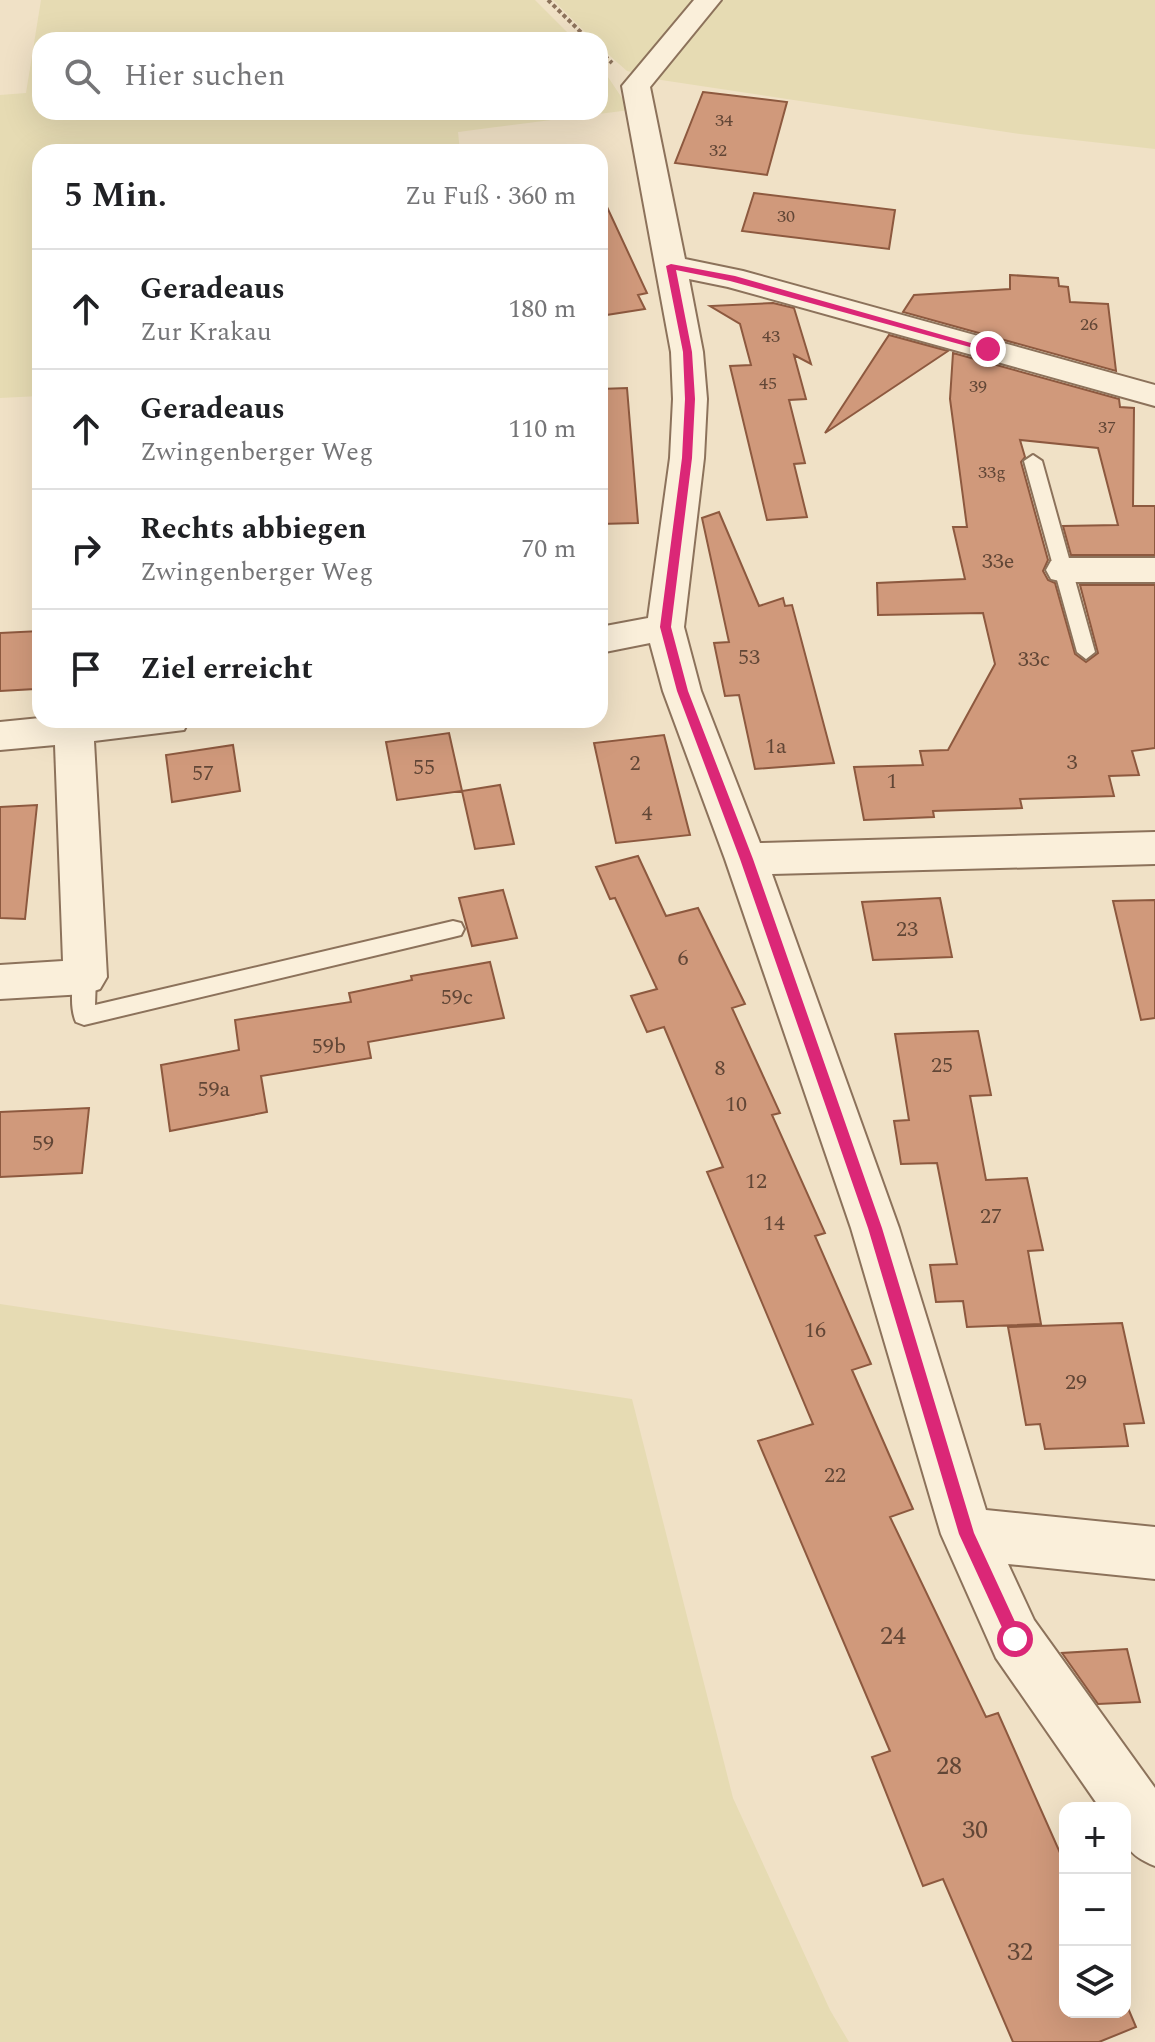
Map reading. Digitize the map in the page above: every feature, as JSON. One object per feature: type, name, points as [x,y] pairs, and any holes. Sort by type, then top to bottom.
[{"type":"street","points":[[708,0],[636,86],[687,352],[690,399],[687,458],[665,627],[682,691],[746,859],[875,1228],[967,1534],[1015,1639],[1155,1837]]},
{"type":"street","points":[[671,266],[732,278],[1155,396]]},
{"type":"street","points":[[1064,570],[1155,570]]},
{"type":"street","points":[[608,638],[665,627]]},
{"type":"street","points":[[0,736],[100,728]]},
{"type":"street","points":[[0,982],[85,977],[74,731]]},
{"type":"street","points":[[746,859],[1155,848]]},
{"type":"street","points":[[967,1534],[1155,1553]]},
{"type":"lane","points":[[1033,461],[1086,652]]},
{"type":"lane","points":[[85,977],[84,1016],[453,929]]},
{"type":"path","points":[[548,0],[581,32]]},
{"type":"shaded area","points":[[41,0],[535,0],[567,32],[36,32]]},
{"type":"shaded area","points":[[553,0],[699,0],[636,73],[627,71],[608,54],[608,32],[585,32]]},
{"type":"shaded area","points":[[713,0],[1155,0],[1155,149],[1020,134],[648,78]]},
{"type":"shaded area","points":[[32,56],[32,120],[552,120],[458,132],[459,144],[32,144],[32,396],[0,398],[0,95],[26,93]]},
{"type":"shaded area","points":[[608,77],[630,110],[608,113]]},
{"type":"shaded area","points":[[0,1304],[632,1399],[733,1798],[830,2010],[849,2042],[0,2042]]},
{"type":"building","points":[[703,92],[787,102],[767,175],[675,163]]},
{"type":"building","points":[[754,193],[895,210],[889,249],[742,231]]},
{"type":"building","points":[[608,209],[647,293],[638,295],[645,309],[608,315]]},
{"type":"building","points":[[1010,275],[1058,278],[1059,286],[1068,287],[1070,302],[1108,304],[1116,371],[903,312],[914,295],[1010,289]]},
{"type":"building","points":[[773,303],[794,308],[811,364],[794,355],[806,399],[789,400],[805,463],[794,464],[807,517],[767,520],[730,366],[751,365],[740,324],[710,306]]},
{"type":"building","points":[[889,335],[948,351],[825,433]]},
{"type":"building","points":[[953,353],[1119,399],[1120,407],[1134,408],[1133,506],[1155,506],[1155,555],[1071,555],[1063,526],[1118,525],[1098,448],[1020,440],[1025,457],[1021,462],[1048,560],[1043,571],[1048,580],[1055,583],[1075,654],[1086,662],[1098,653],[1080,585],[1155,585],[1155,748],[1132,751],[1139,775],[1109,776],[1114,796],[1020,799],[1022,808],[933,811],[934,817],[864,820],[854,767],[923,765],[920,751],[948,750],[995,664],[983,613],[878,615],[877,583],[965,579],[953,527],[967,527],[950,399]]},
{"type":"building","points":[[627,388],[638,523],[608,524],[608,389]]},
{"type":"building","points":[[719,512],[759,606],[783,598],[785,606],[792,605],[834,763],[755,769],[739,695],[725,696],[714,643],[729,642],[702,518]]},
{"type":"building","points":[[32,631],[32,689],[0,691],[0,633]]},
{"type":"building","points":[[449,733],[462,791],[397,800],[386,742]]},
{"type":"building","points":[[664,735],[690,835],[616,843],[594,743]]},
{"type":"building","points":[[233,745],[240,791],[172,802],[166,755]]},
{"type":"building","points":[[500,785],[514,844],[475,849],[462,791]]},
{"type":"building","points":[[37,805],[25,919],[0,918],[0,807]]},
{"type":"building","points":[[638,856],[666,916],[698,908],[745,1004],[732,1008],[780,1113],[772,1115],[825,1233],[815,1236],[871,1364],[852,1370],[913,1509],[890,1517],[986,1717],[998,1713],[1059,1850],[1059,2018],[1131,2018],[1131,2015],[1136,2027],[1099,2042],[1013,2042],[943,1879],[923,1886],[872,1757],[890,1751],[758,1441],[813,1424],[707,1172],[723,1167],[664,1027],[647,1032],[631,996],[657,989],[615,898],[610,899],[596,867]]},
{"type":"building","points":[[503,890],[517,938],[472,946],[459,898]]},
{"type":"building","points":[[940,898],[952,957],[873,960],[862,902]]},
{"type":"building","points":[[1155,900],[1155,1018],[1141,1020],[1113,901]]},
{"type":"building","points":[[490,962],[504,1018],[368,1042],[371,1058],[261,1076],[267,1112],[170,1131],[161,1065],[239,1050],[235,1020],[351,1002],[349,993],[412,980],[411,976]]},
{"type":"building","points":[[978,1031],[991,1095],[970,1096],[986,1180],[1027,1178],[1043,1250],[1028,1251],[1041,1324],[967,1327],[963,1301],[936,1302],[930,1265],[957,1264],[937,1163],[901,1164],[894,1121],[909,1120],[895,1034]]},
{"type":"building","points":[[89,1108],[82,1173],[0,1177],[0,1112]]},
{"type":"building","points":[[1122,1323],[1144,1423],[1124,1424],[1128,1446],[1045,1449],[1040,1424],[1026,1425],[1008,1327]]},
{"type":"building","points":[[1127,1649],[1140,1702],[1098,1704],[1062,1653]]},
{"type":"route","points":[[988,349],[732,278],[671,266],[687,352],[690,399],[687,458],[665,627],[682,691],[746,859],[875,1228],[967,1534],[1015,1639]]}]
